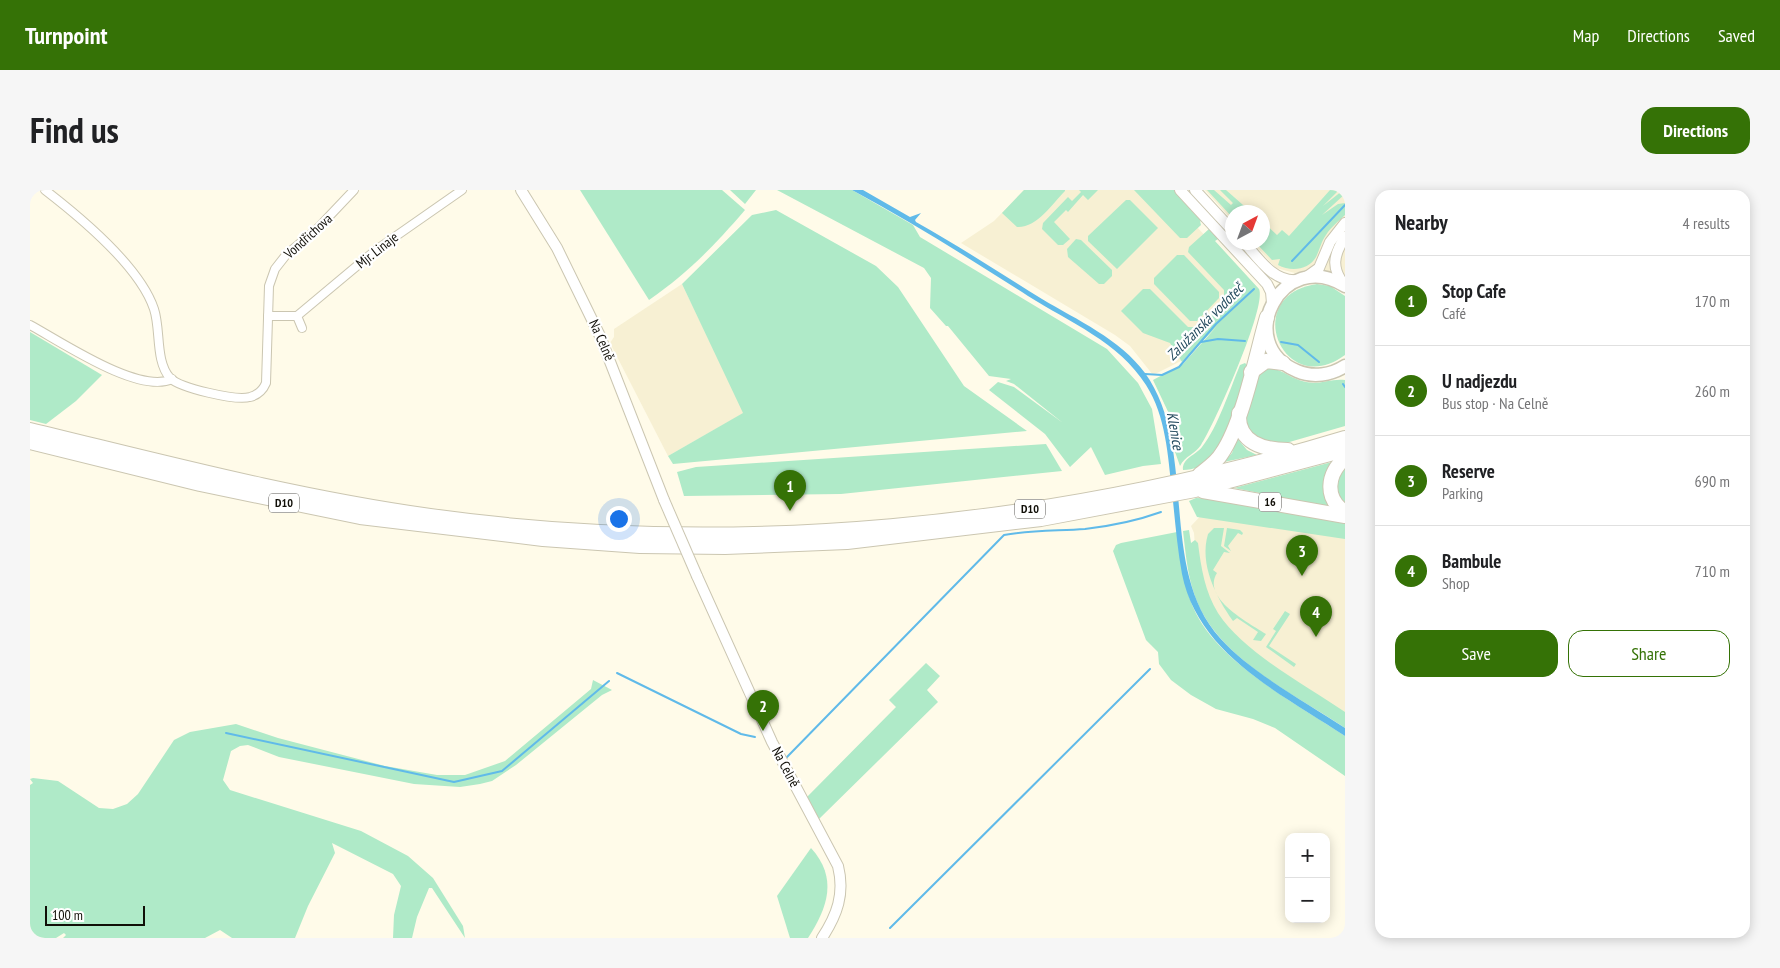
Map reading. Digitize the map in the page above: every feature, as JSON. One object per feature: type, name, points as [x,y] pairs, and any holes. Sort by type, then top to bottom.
[{"type":"highway","points":[[1194,484],[1221,455],[1240,413],[1267,318]]},
{"type":"highway","points":[[1252,372],[1266,361],[1283,363]]},
{"type":"highway","points":[[1240,413],[1242,430],[1253,444],[1271,450],[1311,448]]},
{"type":"highway","name":"D10","points":[[30,430],[202,474],[279,490],[431,516],[544,528],[694,534],[853,529],[974,517],[1154,493]]},
{"type":"highway","name":"D10","points":[[1194,484],[1345,438]]},
{"type":"highway","name":"D10","points":[[30,442],[200,484],[360,517],[524,537],[640,546],[725,548],[847,542],[1032,520],[1345,450]]},
{"type":"highway","points":[[1345,458],[1334,469],[1330,485],[1332,499],[1345,514]]},
{"type":"highway","name":"16","points":[[1194,484],[1345,514]]},
{"type":"main road","points":[[1342,370],[1321,375],[1307,375],[1283,363],[1269,342],[1267,318],[1272,303],[1283,289],[1302,279],[1322,277],[1345,286]]},
{"type":"street","points":[[30,325],[113,370],[156,384],[172,379],[163,365],[154,308],[142,285],[98,235],[45,190]]},
{"type":"street","name":"Vondřichova","points":[[172,379],[189,389],[243,398],[258,394],[264,387],[267,378],[269,286],[275,268],[286,255],[318,228],[354,190]]},
{"type":"street","name":"Mjr. Linaje","points":[[297,316],[376,250],[462,190]]},
{"type":"street","name":"Na Celně","points":[[520,190],[558,248],[600,336],[664,500],[697,576],[772,742],[834,856],[840,876],[841,890],[838,909],[822,938]]},
{"type":"street","points":[[1180,190],[1267,284],[1271,292],[1272,303]]},
{"type":"street","points":[[1195,190],[1225,222]]},
{"type":"street","points":[[1252,250],[1276,275],[1288,280],[1302,279],[1319,268],[1330,242],[1345,224]]},
{"type":"street","points":[[1345,237],[1334,260],[1335,270],[1345,286]]},
{"type":"street","points":[[268,316],[297,316],[302,328]]},
{"type":"shaded area","points":[[1024,190],[1163,190],[1254,289],[1233,307],[1181,361],[1153,375],[1130,346],[1115,335],[961,243],[994,221]]},
{"type":"shaded area","points":[[1205,190],[1345,190],[1345,279],[1313,268],[1295,273],[1276,268],[1259,250],[1270,250],[1270,205],[1225,205],[1225,212]]},
{"type":"shaded area","points":[[682,284],[744,413],[668,456],[610,343],[614,337],[614,329]]},
{"type":"shaded area","points":[[1207,509],[1345,530],[1345,718],[1244,648],[1215,615],[1196,560],[1194,533],[1191,526]]},
{"type":"green space","points":[[580,190],[722,190],[745,210],[700,258],[649,300]]},
{"type":"green space","points":[[730,190],[756,190],[745,204]]},
{"type":"green space","points":[[777,190],[852,190],[913,225],[920,237],[1107,349],[1138,383],[1152,409],[1161,464],[1143,466],[1105,475],[1091,447],[1070,467],[1045,434],[989,390],[998,382],[1014,387],[1063,423],[1014,384],[1006,381],[1011,379],[989,376],[948,326],[930,308],[931,278],[924,268]]},
{"type":"green space","points":[[1024,190],[1065,191],[1038,219],[1031,224],[1017,227],[1002,213]]},
{"type":"green space","points":[[1079,190],[1098,190],[1088,200],[1083,195],[1068,212],[1066,210],[1054,222],[1070,239],[1063,245],[1058,245],[1042,229],[1043,223],[1068,197],[1072,201],[1081,192]]},
{"type":"green space","points":[[1134,190],[1175,190],[1202,219],[1202,222],[1200,221],[1201,225],[1187,238],[1180,238]]},
{"type":"green space","points":[[1207,190],[1214,190],[1231,205],[1225,205],[1225,209]]},
{"type":"green space","points":[[1220,190],[1226,190],[1243,205],[1231,205],[1233,203]]},
{"type":"green space","points":[[1330,190],[1339,190],[1323,206],[1341,190],[1345,190],[1345,194],[1322,215],[1338,204],[1345,203],[1345,215],[1328,232],[1316,257],[1309,265],[1288,269],[1278,265],[1280,259],[1272,260],[1263,250],[1270,250],[1270,228],[1277,235],[1282,230],[1289,236]]},
{"type":"green space","points":[[1126,200],[1130,200],[1158,228],[1117,269],[1088,241],[1088,236]]},
{"type":"green space","points":[[776,210],[876,266],[898,287],[964,386],[1027,431],[673,464],[668,456],[743,413],[682,284],[752,215]]},
{"type":"green space","points":[[1209,229],[1225,246],[1218,239],[1215,241],[1259,289],[1259,300],[1248,341],[1217,415],[1201,445],[1180,466],[1174,449],[1172,420],[1153,380],[1183,364],[1217,326],[1182,362],[1170,343],[1143,333],[1121,311],[1143,289],[1150,289],[1188,327],[1199,327],[1224,300],[1224,290],[1188,252],[1189,247]]},
{"type":"green space","points":[[1076,239],[1081,240],[1112,270],[1112,276],[1104,284],[1099,284],[1068,257],[1067,249]]},
{"type":"green space","points":[[1177,255],[1184,255],[1219,292],[1219,298],[1197,321],[1190,321],[1154,284],[1154,278]]},
{"type":"green space","points":[[1317,284],[1330,286],[1345,296],[1345,355],[1323,366],[1304,365],[1288,356],[1278,341],[1275,323],[1280,306],[1293,292]]},
{"type":"green space","points":[[30,332],[102,375],[76,401],[46,424],[30,420]]},
{"type":"green space","points":[[1245,363],[1248,366],[1240,397],[1229,431],[1221,446],[1211,459],[1198,467],[1183,470],[1185,462],[1208,439],[1240,365]]},
{"type":"green space","points":[[1266,367],[1306,382],[1316,383],[1345,380],[1345,426],[1279,445],[1259,442],[1246,426],[1246,419],[1257,376]]},
{"type":"green space","points":[[1237,438],[1247,450],[1257,455],[1224,462],[1232,453]]},
{"type":"green space","points":[[1046,444],[1062,471],[841,494],[684,496],[677,472],[696,467]]},
{"type":"green space","points":[[1332,462],[1324,479],[1325,495],[1330,507],[1234,488]]},
{"type":"green space","points":[[1345,465],[1345,504],[1338,496],[1335,482]]},
{"type":"green space","points":[[1196,498],[1219,499],[1345,522],[1345,539],[1197,517],[1189,501]]},
{"type":"green space","points":[[1214,528],[1224,528],[1221,546],[1230,553],[1224,552],[1213,570],[1217,573],[1214,582],[1215,591],[1207,568],[1206,557],[1208,534]]},
{"type":"green space","points":[[1227,528],[1240,530],[1243,533],[1242,535],[1238,533],[1228,546],[1231,551],[1224,546]]},
{"type":"green space","points":[[1189,530],[1191,543],[1195,540],[1198,543],[1202,571],[1210,597],[1218,613],[1229,628],[1259,655],[1345,712],[1345,728],[1263,676],[1226,644],[1211,626],[1199,606],[1190,579],[1183,531]]},
{"type":"green space","points":[[1177,532],[1184,580],[1193,607],[1204,627],[1220,646],[1259,680],[1345,736],[1345,776],[1275,728],[1253,719],[1216,709],[1191,695],[1171,680],[1159,664],[1158,652],[1146,640],[1113,551],[1116,545],[1121,543]]},
{"type":"green space","points":[[1216,592],[1229,609],[1266,634],[1261,641],[1253,640],[1258,632],[1237,618],[1233,621]]},
{"type":"green space","points":[[1285,611],[1290,614],[1269,646],[1296,664],[1294,667],[1266,647],[1276,631],[1273,629]]},
{"type":"green space","points":[[926,663],[940,676],[927,690],[938,702],[819,819],[807,797],[896,707],[889,700]]},
{"type":"green space","points":[[593,680],[612,690],[602,695],[516,765],[492,781],[480,784],[460,787],[414,784],[279,757],[248,745],[240,746],[231,751],[223,780],[230,790],[361,831],[408,856],[433,878],[463,926],[465,938],[432,888],[429,888],[417,917],[412,938],[393,938],[394,915],[401,886],[393,874],[332,843],[335,853],[308,906],[295,938],[232,938],[220,930],[205,938],[63,938],[66,935],[64,933],[56,938],[30,938],[30,785],[33,783],[30,779],[58,781],[99,808],[113,809],[127,804],[138,794],[174,740],[190,732],[236,724],[278,738],[385,766],[437,775],[465,775],[505,761],[591,689]]},
{"type":"green space","points":[[811,848],[825,870],[827,893],[825,904],[808,938],[790,938],[777,896]]},
{"type":"water","points":[[852,190],[863,190],[910,217],[921,213],[915,220],[916,222],[1097,331],[1111,340],[1135,361],[1145,373],[1161,403],[1171,437],[1183,543],[1189,578],[1201,610],[1220,638],[1233,651],[1263,675],[1345,728],[1345,736],[1270,688],[1246,670],[1224,650],[1205,628],[1191,602],[1182,574],[1162,423],[1153,397],[1135,370],[1108,345],[1092,334],[919,228]]},
{"type":"waterway","name":"Zalužanská vodoteč","points":[[1292,261],[1345,205]]},
{"type":"waterway","name":"Zalužanská vodoteč","points":[[1145,374],[1162,375],[1179,367],[1216,324],[1254,289]]},
{"type":"waterway","points":[[1201,342],[1218,339],[1245,341]]},
{"type":"waterway","points":[[1281,342],[1298,345],[1319,362]]},
{"type":"waterway","points":[[787,757],[1004,535],[1095,528],[1133,521],[1161,512]]},
{"type":"waterway","points":[[890,928],[1150,669]]},
{"type":"waterway","points":[[617,673],[741,734],[755,737]]},
{"type":"waterway","points":[[226,733],[454,782],[502,771],[609,681]]},
{"type":"place","name":"Stop Cafe","points":[[790,511]]},
{"type":"place","name":"Reserve","points":[[1302,576]]},
{"type":"place","name":"Bambule","points":[[1316,637]]},
{"type":"place","name":"U nadjezdu","points":[[763,731]]},
{"type":"water label","name":"Klenice","points":[[1175,431]]}]
